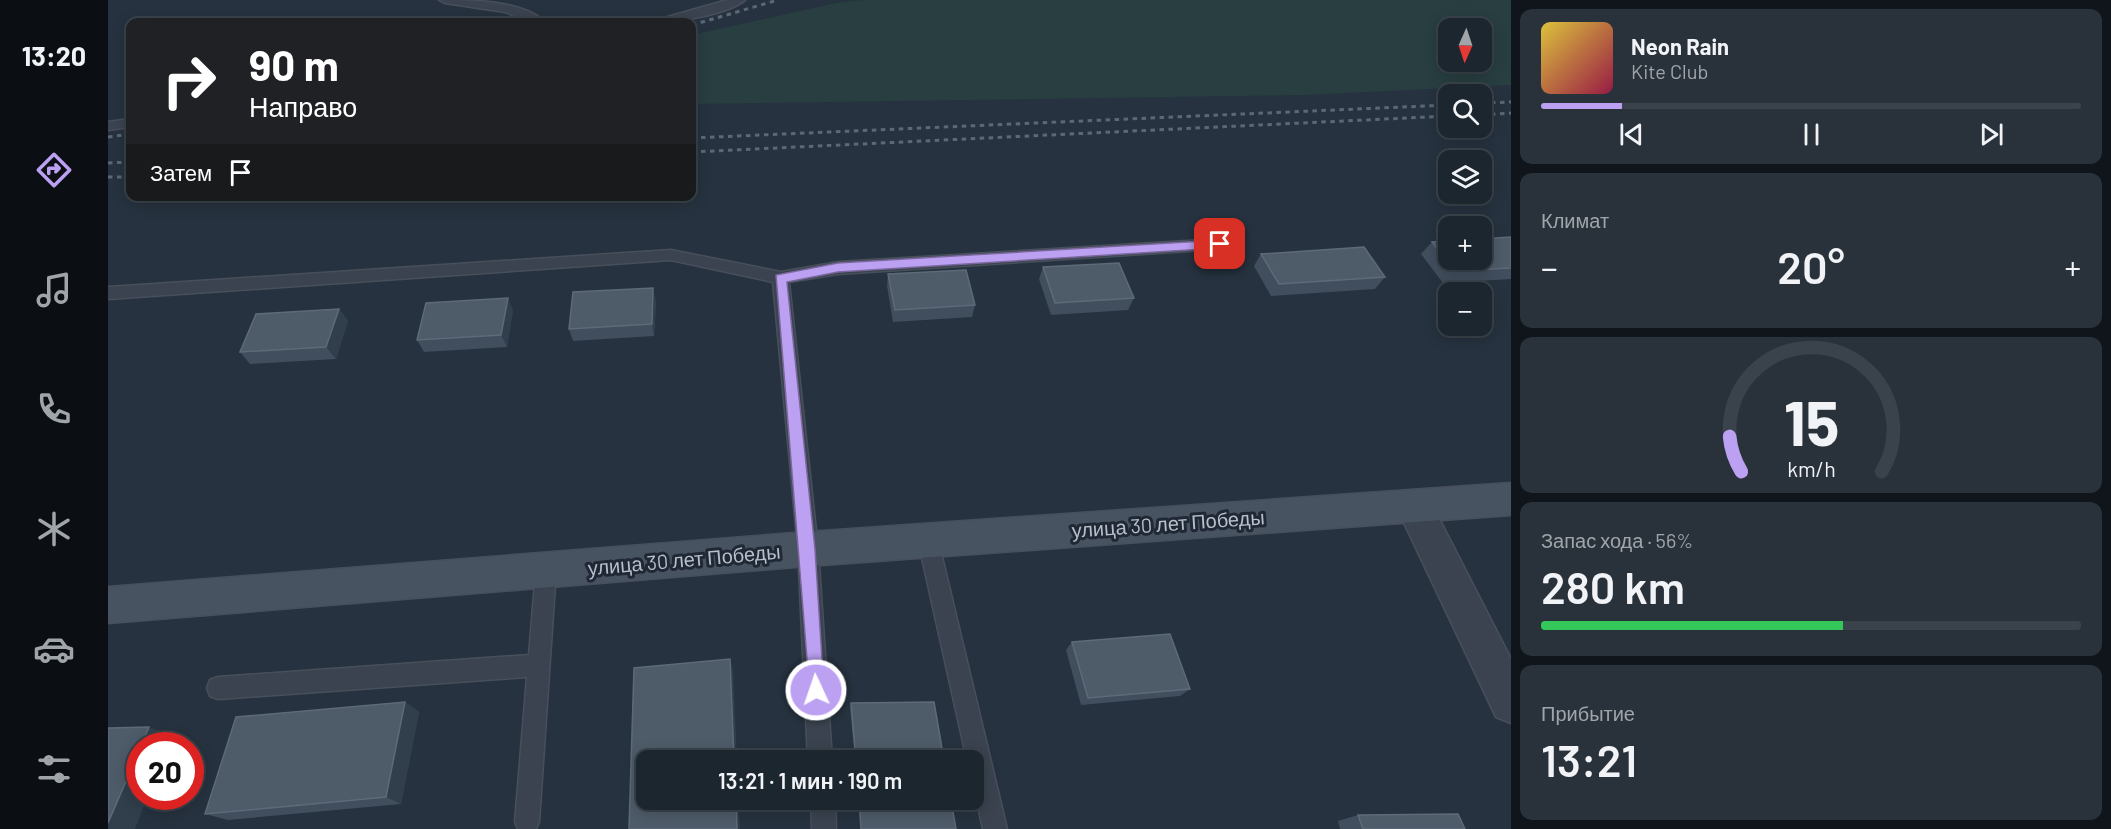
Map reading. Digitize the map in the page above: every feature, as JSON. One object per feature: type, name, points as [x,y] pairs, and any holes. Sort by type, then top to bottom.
[{"type":"main road","name":"улица 30 лет Победы","points":[[108,605],[808,549],[1511,499]]},
{"type":"street","points":[[1414,506],[1511,702]]},
{"type":"lane","points":[[446,0],[508,9],[530,18]]},
{"type":"lane","points":[[677,18],[739,0]]},
{"type":"lane","points":[[108,126],[126,124]]},
{"type":"lane","points":[[108,293],[671,255],[781,278],[838,268],[1220,244]]},
{"type":"lane","points":[[781,278],[808,549],[819,750]]},
{"type":"lane","points":[[928,540],[994,829]]},
{"type":"lane","points":[[527,822],[546,570]]},
{"type":"lane","points":[[218,688],[539,665]]},
{"type":"lane","points":[[823,810],[824,829]]},
{"type":"green space","points":[[862,0],[1511,0],[1511,85],[1438,84],[1438,89],[1306,95],[696,104],[696,34],[836,3]]},
{"type":"building","points":[[1511,237],[1511,268],[1492,269],[1492,238]]},
{"type":"building","points":[[1432,242],[1438,242],[1438,250]]},
{"type":"building","points":[[1364,247],[1385,277],[1279,284],[1261,254]]},
{"type":"building","points":[[1119,263],[1134,298],[1055,303],[1043,267]]},
{"type":"building","points":[[966,270],[975,305],[895,310],[888,274]]},
{"type":"building","points":[[653,288],[652,324],[569,329],[573,292]]},
{"type":"building","points":[[508,298],[501,335],[417,340],[426,303]]},
{"type":"building","points":[[339,309],[326,347],[240,352],[256,314]]},
{"type":"building","points":[[1170,634],[1190,689],[1088,698],[1072,642]]},
{"type":"building","points":[[730,659],[734,750],[636,750],[636,810],[736,810],[737,829],[629,829],[634,668]]},
{"type":"building","points":[[405,702],[386,797],[205,814],[236,717]]},
{"type":"building","points":[[934,702],[942,750],[855,750],[851,703]]},
{"type":"building","points":[[149,727],[147,732],[126,732],[126,781],[108,823],[108,728]]},
{"type":"building","points":[[860,810],[953,810],[956,829],[861,829]]},
{"type":"building","points":[[1458,814],[1465,829],[1363,829],[1358,815]]},
{"type":"railway","points":[[696,24],[778,0]]},
{"type":"railway","points":[[1492,103],[1511,102]]},
{"type":"railway","points":[[696,138],[1438,105]]},
{"type":"railway","points":[[1492,114],[1511,113]]},
{"type":"railway","points":[[696,152],[1438,117]]},
{"type":"railway","points":[[108,137],[126,135]]},
{"type":"railway","points":[[108,163],[126,162]]},
{"type":"railway","points":[[108,177],[126,177]]},
{"type":"route","points":[[816,690],[808,549],[781,278],[838,268],[1220,244]]}]
